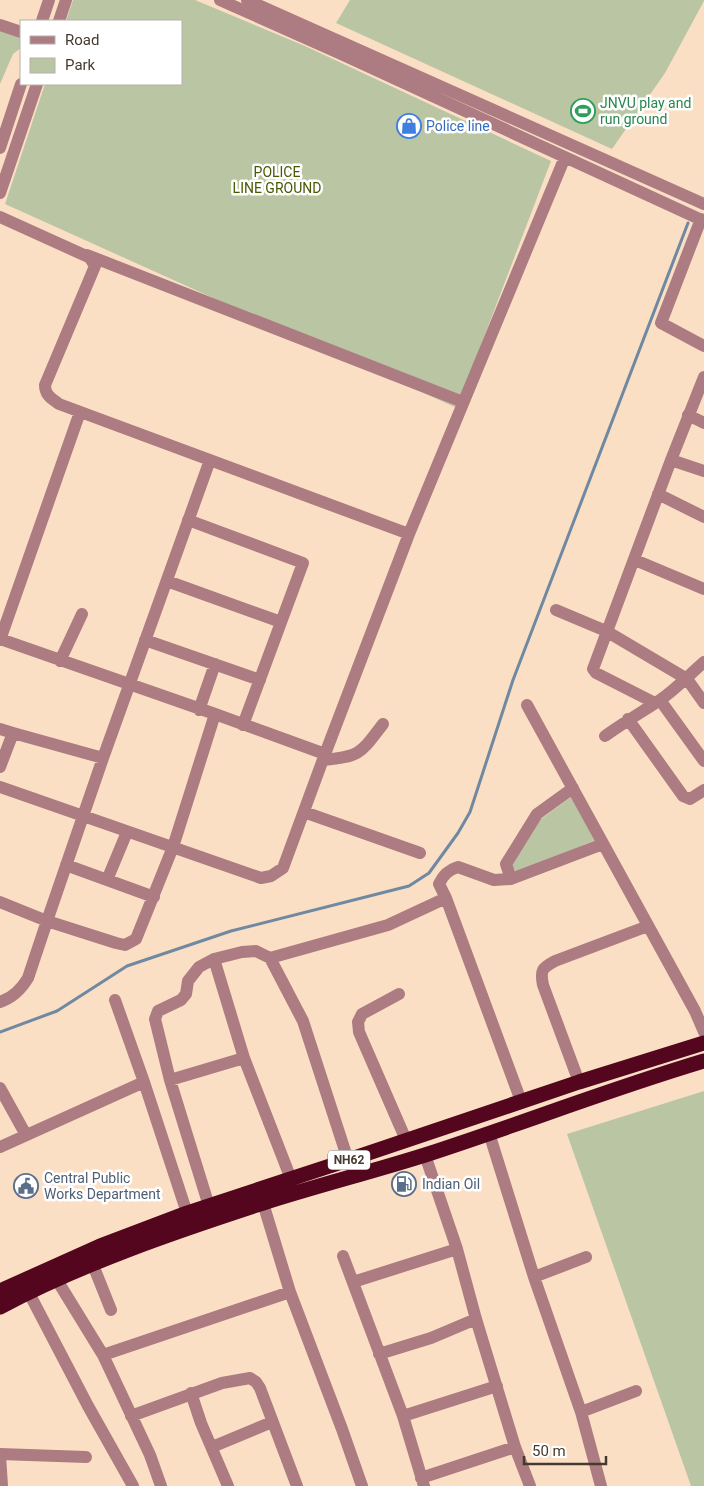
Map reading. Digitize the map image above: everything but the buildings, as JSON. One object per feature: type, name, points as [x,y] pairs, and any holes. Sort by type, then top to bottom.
[{"type":"highway","name":"NH62","points":[[0,1291],[100,1246],[187,1213],[579,1082],[704,1044]]},
{"type":"highway","name":"NH62","points":[[0,1307],[57,1280],[133,1249],[263,1203],[425,1155],[596,1095],[704,1061]]},
{"type":"street","points":[[42,20],[49,0]]},
{"type":"street","points":[[59,20],[66,0]]},
{"type":"street","points":[[220,0],[702,220],[661,323],[704,346]]},
{"type":"street","points":[[247,0],[704,204]]},
{"type":"street","points":[[0,25],[20,32]]},
{"type":"street","points":[[1,141],[22,85]]},
{"type":"street","points":[[0,193],[37,85]]},
{"type":"street","points":[[0,787],[261,878],[271,876],[283,868],[409,534],[565,156]]},
{"type":"street","points":[[0,217],[90,258],[95,266],[45,385],[45,392],[49,398],[80,412],[409,534]]},
{"type":"street","points":[[84,255],[463,402]]},
{"type":"street","points":[[704,376],[593,669],[596,673],[657,702],[704,761]]},
{"type":"street","points":[[80,412],[0,640],[215,714],[324,757],[350,757],[358,753],[383,724]]},
{"type":"street","points":[[688,415],[704,423]]},
{"type":"street","points":[[0,1002],[15,993],[28,978],[103,758],[210,460]]},
{"type":"street","points":[[671,460],[704,471]]},
{"type":"street","points":[[658,494],[704,517]]},
{"type":"street","points":[[188,520],[303,563],[243,725]]},
{"type":"street","points":[[635,560],[704,589]]},
{"type":"street","points":[[166,582],[281,622]]},
{"type":"street","points":[[556,610],[606,631],[687,679],[704,702]]},
{"type":"street","points":[[60,661],[82,614]]},
{"type":"street","points":[[145,640],[260,680]]},
{"type":"street","points":[[605,736],[628,719],[657,702],[687,679],[703,662]]},
{"type":"street","points":[[199,710],[214,664]]},
{"type":"street","points":[[527,705],[695,1011],[704,1032]]},
{"type":"street","points":[[0,902],[47,921],[125,944],[136,940],[172,847],[215,714]]},
{"type":"street","points":[[628,719],[683,796],[690,799],[704,790]]},
{"type":"street","points":[[0,729],[103,758]]},
{"type":"street","points":[[0,767],[13,733]]},
{"type":"street","points":[[511,879],[506,864],[537,814],[572,788]]},
{"type":"street","points":[[304,812],[420,852]]},
{"type":"street","points":[[108,880],[127,832]]},
{"type":"street","points":[[521,1101],[446,898],[439,884],[443,877],[458,867],[494,880],[511,879],[603,844]]},
{"type":"street","points":[[66,865],[154,897]]},
{"type":"street","points":[[270,958],[388,925],[446,898]]},
{"type":"street","points":[[579,1082],[543,985],[542,970],[555,961],[648,926]]},
{"type":"street","points":[[209,1206],[170,1080],[154,1019],[158,1011],[181,1000],[186,994],[188,981],[199,968],[214,960],[242,952],[256,951],[270,958],[303,1021],[348,1160]]},
{"type":"street","points":[[214,960],[244,1058],[291,1179]]},
{"type":"street","points":[[399,994],[362,1014],[358,1022],[359,1032],[406,1140]]},
{"type":"street","points":[[116,1000],[187,1213]]},
{"type":"street","points":[[170,1080],[244,1058]]},
{"type":"street","points":[[0,1147],[144,1082]]},
{"type":"street","points":[[0,1088],[26,1135]]},
{"type":"street","points":[[489,1133],[534,1276],[581,1412],[601,1486]]},
{"type":"street","points":[[425,1155],[458,1249],[476,1320],[515,1447],[530,1486]]},
{"type":"street","points":[[263,1203],[290,1292],[362,1486]]},
{"type":"street","points":[[353,1282],[458,1249]]},
{"type":"street","points":[[343,1256],[403,1416],[422,1482],[515,1447]]},
{"type":"street","points":[[534,1276],[586,1257]]},
{"type":"street","points":[[93,1265],[111,1310]]},
{"type":"street","points":[[57,1280],[103,1355],[150,1454],[161,1486]]},
{"type":"street","points":[[103,1355],[290,1292]]},
{"type":"street","points":[[29,1294],[133,1486]]},
{"type":"street","points":[[379,1354],[431,1338],[476,1320]]},
{"type":"street","points":[[131,1416],[222,1383],[250,1378],[260,1388],[297,1486]]},
{"type":"street","points":[[403,1416],[497,1386]]},
{"type":"street","points":[[581,1412],[636,1391]]},
{"type":"street","points":[[191,1393],[224,1484]]},
{"type":"street","points":[[212,1447],[272,1422]]},
{"type":"street","points":[[2,1486],[0,1455],[86,1457]]},
{"type":"green space","name":"POLICE LINE GROUND","points":[[73,0],[195,0],[305,46],[551,161],[457,408],[5,204],[45,85],[182,85],[182,20],[66,20]]},
{"type":"green space","name":"JNVU play and run ground","points":[[350,0],[704,1],[665,73],[612,149],[336,23]]},
{"type":"green space","points":[[0,26],[20,34],[20,49],[13,54],[0,84]]},
{"type":"green space","points":[[571,797],[596,840],[517,872],[513,869],[512,863],[537,822]]},
{"type":"green space","points":[[704,1091],[704,1486],[691,1486],[567,1134]]},
{"type":"waterway","points":[[0,1032],[57,1011],[127,966],[231,931],[409,886],[429,873],[458,833],[470,812],[513,680],[688,223]]},
{"type":"place","name":"JNVU play and run ground","points":[[583,111]]},
{"type":"place","name":"Police line","points":[[409,126]]},
{"type":"place","name":"Indian Oil","points":[[404,1184]]},
{"type":"place","name":"Central Public Works Department","points":[[26,1186]]}]
